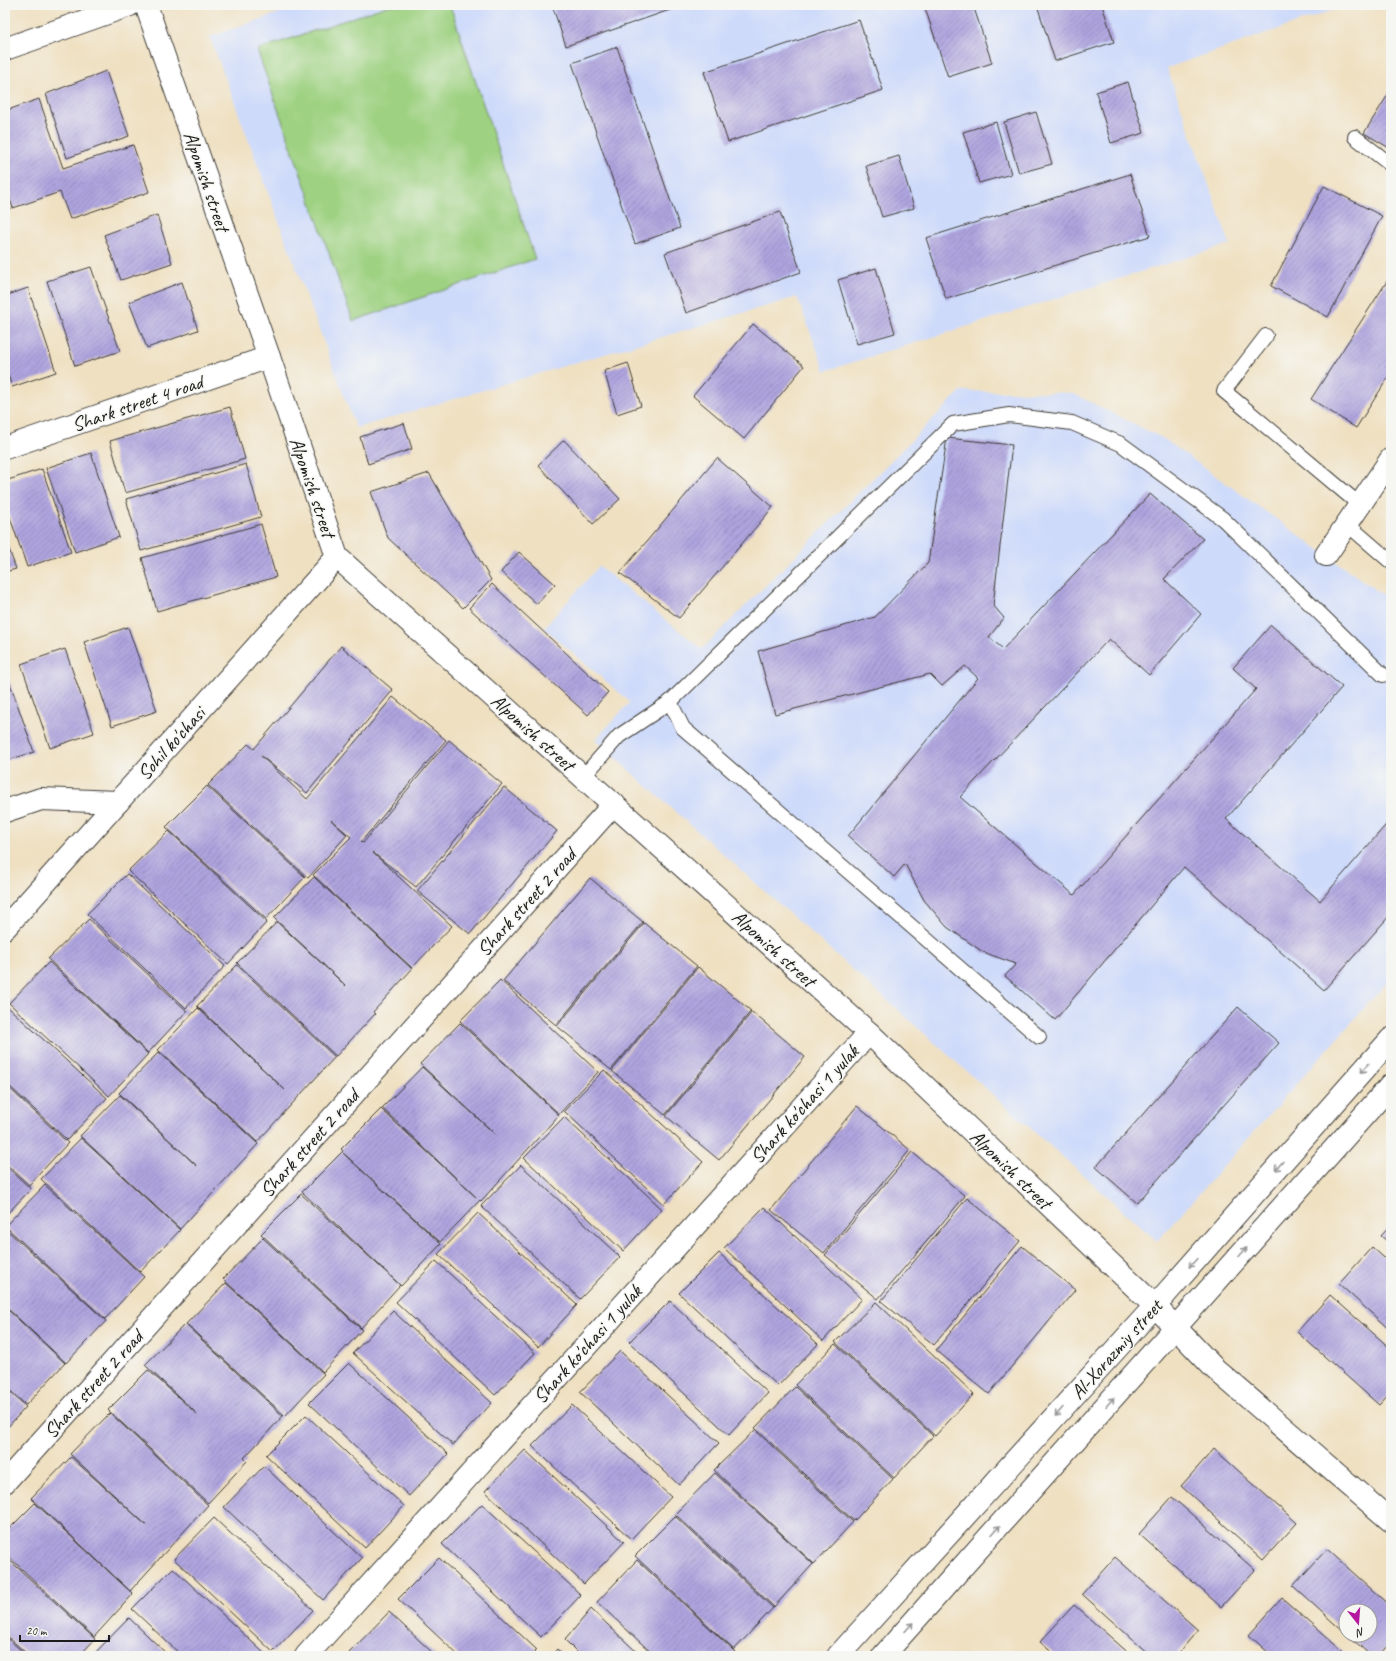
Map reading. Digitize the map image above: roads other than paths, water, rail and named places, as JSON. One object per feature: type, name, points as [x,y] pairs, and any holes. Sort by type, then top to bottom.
[{"type":"street","points":[[5,49],[130,5]]},
{"type":"street","name":"Alpomish street","points":[[146,5],[337,557],[869,1032],[1155,1306],[1214,1368],[1391,1521]]},
{"type":"street","name":"Shark street 4 road","points":[[5,448],[269,357]]},
{"type":"street","points":[[1326,555],[1391,458]]},
{"type":"street","name":"Sohil ko'chasi","points":[[5,928],[337,557]]},
{"type":"street","points":[[5,812],[41,799],[118,802]]},
{"type":"street","name":"Shark street 2 road","points":[[5,1482],[614,804]]},
{"type":"street","name":"Shark ko'chasi 1 yulak","points":[[306,1656],[869,1032]]},
{"type":"street","name":"Al-Xorazmiy street","points":[[838,1656],[1155,1306],[1391,1039]]},
{"type":"street","name":"Al-Xorazmiy street","points":[[883,1656],[1391,1085]]},
{"type":"lane","points":[[1355,137],[1391,165]]},
{"type":"lane","points":[[1266,336],[1224,391],[1360,504]]},
{"type":"lane","points":[[583,777],[619,736],[670,702],[954,424],[1009,415],[1072,423],[1121,444],[1224,519],[1383,675]]},
{"type":"lane","points":[[1347,524],[1391,562]]},
{"type":"lane","points":[[670,702],[683,728],[1039,1037]]}]
